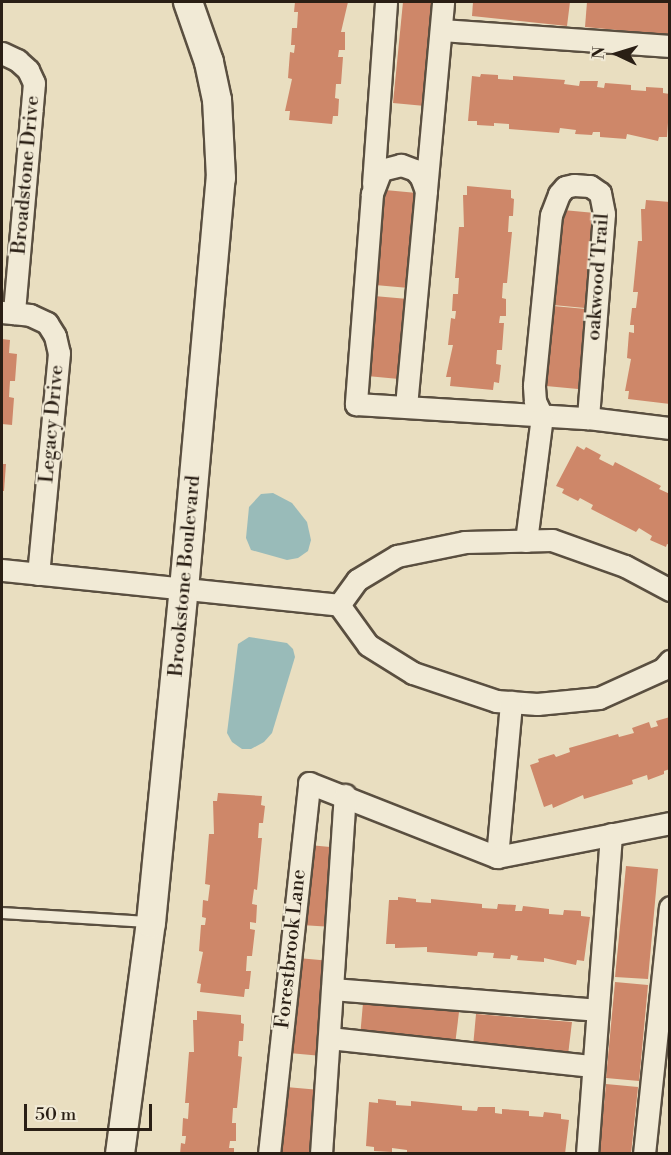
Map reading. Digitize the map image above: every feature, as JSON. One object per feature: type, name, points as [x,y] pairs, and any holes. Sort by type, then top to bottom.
[{"type":"street","name":"Brookstone Boulevard","points":[[120,1154],[151,922],[184,589],[221,167],[217,100],[208,62],[188,2]]},
{"type":"street","points":[[386,2],[356,404],[588,418],[669,428]]},
{"type":"street","points":[[406,406],[443,2]]},
{"type":"street","points":[[441,30],[669,46]]},
{"type":"street","name":"Broadstone Drive","points":[[2,53],[22,65],[34,84],[8,313]]},
{"type":"street","points":[[372,194],[381,170],[401,165],[415,170],[421,177],[426,191]]},
{"type":"street","name":"oakwood Trail","points":[[526,541],[542,416],[535,401],[534,385],[551,215],[559,194],[566,187],[574,185],[590,186],[600,193],[604,214],[588,418]]},
{"type":"street","name":"Legacy Drive","points":[[8,313],[30,315],[47,323],[55,336],[59,353],[38,574]]},
{"type":"street","points":[[339,605],[357,580],[396,556],[465,542],[552,540],[625,566],[669,590]]},
{"type":"street","points":[[2,570],[339,605],[368,645],[413,674],[496,701],[537,704],[599,698],[663,669],[669,661]]},
{"type":"street","points":[[511,702],[497,857],[669,822]]},
{"type":"street","name":"Forestbrook Lane","points":[[269,1154],[309,783],[345,795],[497,857]]},
{"type":"street","name":"Forestbrook Lane","points":[[321,1154],[345,795]]},
{"type":"street","points":[[587,1154],[611,834]]},
{"type":"street","points":[[644,1154],[669,907]]},
{"type":"street","points":[[332,989],[596,1010]]},
{"type":"street","points":[[328,1038],[593,1066]]},
{"type":"lane","points":[[3,910],[151,922]]},
{"type":"water","points":[[273,493],[292,503],[307,522],[311,540],[308,551],[298,558],[287,560],[251,550],[246,538],[249,507],[261,494]]},
{"type":"water","points":[[249,637],[287,643],[293,649],[295,657],[272,733],[264,742],[251,749],[242,749],[232,742],[227,733],[238,644]]},
{"type":"building","points":[[295,2],[348,2],[341,32],[345,32],[345,50],[339,50],[338,57],[343,57],[341,84],[336,84],[335,98],[339,99],[338,116],[333,116],[332,124],[289,120],[290,111],[285,111],[292,79],[288,78],[290,52],[294,53],[295,45],[291,45],[292,28],[297,28],[298,12],[294,12]]},
{"type":"building","points":[[403,2],[435,2],[425,106],[393,103]]},
{"type":"building","points":[[473,2],[570,2],[567,26],[472,16]]},
{"type":"building","points":[[587,2],[670,2],[670,35],[585,27]]},
{"type":"building","points":[[481,74],[498,75],[498,79],[513,80],[513,76],[565,80],[564,84],[579,86],[580,81],[598,81],[597,87],[604,88],[605,83],[631,85],[631,90],[646,91],[646,87],[663,88],[663,93],[670,94],[667,137],[659,137],[658,141],[627,134],[626,139],[600,137],[600,132],[593,132],[592,135],[575,134],[576,130],[560,128],[559,133],[509,129],[509,124],[477,125],[477,121],[468,121],[472,76],[480,77]]},
{"type":"building","points":[[467,186],[511,190],[511,198],[514,199],[513,216],[509,216],[508,232],[512,232],[507,283],[503,283],[502,298],[506,299],[506,316],[500,316],[499,323],[504,323],[502,350],[497,350],[496,364],[501,365],[499,383],[494,382],[493,390],[450,386],[451,377],[446,377],[453,345],[448,345],[451,318],[455,319],[456,311],[452,311],[453,294],[458,294],[459,278],[455,278],[459,227],[464,227],[463,195],[467,195]]},
{"type":"building","points":[[385,190],[417,193],[409,288],[375,285]]},
{"type":"building","points":[[646,200],[670,202],[670,404],[628,399],[629,391],[625,391],[631,359],[627,358],[629,332],[634,333],[634,325],[630,325],[632,308],[636,308],[638,292],[633,292],[638,241],[642,241],[641,209],[645,209]]},
{"type":"building","points":[[563,210],[595,213],[585,308],[553,305]]},
{"type":"building","points":[[374,296],[408,299],[399,379],[367,376]]},
{"type":"building","points":[[553,306],[586,309],[578,389],[546,386]]},
{"type":"building","points":[[2,339],[10,340],[9,353],[17,354],[15,381],[10,381],[9,397],[14,398],[12,425],[2,424]]},
{"type":"building","points":[[577,446],[584,450],[586,447],[601,455],[599,459],[613,466],[615,462],[661,486],[659,489],[670,494],[670,545],[667,544],[666,547],[650,540],[652,536],[639,528],[636,532],[591,509],[593,505],[580,498],[578,501],[562,493],[564,489],[556,486]]},
{"type":"building","points":[[2,464],[6,464],[4,491],[2,491]]},
{"type":"building","points":[[670,717],[670,769],[664,771],[664,774],[648,780],[647,775],[632,780],[633,784],[584,799],[583,795],[553,808],[552,804],[544,807],[530,765],[539,762],[538,759],[554,754],[556,757],[570,752],[569,748],[618,734],[619,737],[634,733],[632,728],[649,722],[651,728],[658,726],[656,721]]},
{"type":"building","points":[[218,793],[262,796],[261,805],[265,806],[263,823],[259,823],[258,838],[262,838],[257,890],[254,889],[252,904],[257,905],[256,923],[250,922],[250,929],[255,930],[252,956],[247,956],[246,971],[251,971],[249,989],[245,989],[244,997],[200,992],[201,984],[197,983],[203,952],[199,951],[201,925],[205,925],[206,918],[202,917],[203,900],[208,901],[210,885],[205,884],[209,834],[214,834],[213,801],[217,801]]},
{"type":"building","points":[[309,845],[341,848],[333,927],[301,925]]},
{"type":"building","points":[[626,866],[658,869],[648,979],[615,977]]},
{"type":"building","points":[[398,897],[416,899],[416,902],[431,903],[431,899],[482,904],[482,908],[497,909],[498,904],[516,905],[515,911],[522,911],[523,906],[549,909],[549,914],[563,915],[564,910],[581,911],[581,916],[590,917],[584,961],[577,960],[576,965],[544,958],[544,962],[517,960],[518,956],[511,955],[510,959],[493,958],[494,953],[478,952],[477,956],[427,952],[427,947],[395,948],[395,944],[386,944],[389,900],[398,900]]},
{"type":"building","points":[[298,958],[331,961],[322,1056],[289,1053]]},
{"type":"building","points":[[615,982],[648,985],[639,1081],[606,1078]]},
{"type":"building","points":[[363,1003],[459,1012],[455,1045],[360,1037]]},
{"type":"building","points":[[197,1011],[241,1015],[241,1023],[244,1024],[243,1041],[239,1041],[238,1056],[242,1057],[237,1108],[233,1108],[232,1123],[236,1123],[236,1141],[230,1141],[229,1148],[234,1148],[234,1154],[180,1154],[181,1143],[185,1144],[186,1136],[182,1136],[183,1118],[188,1119],[189,1103],[185,1103],[189,1052],[194,1052],[193,1020],[197,1020]]},
{"type":"building","points":[[476,1014],[572,1022],[568,1055],[473,1047]]},
{"type":"building","points":[[606,1084],[638,1087],[631,1154],[599,1154]]},
{"type":"building","points":[[286,1087],[320,1090],[313,1154],[280,1154]]},
{"type":"building","points":[[378,1099],[396,1101],[396,1105],[411,1106],[411,1101],[462,1106],[462,1110],[477,1111],[478,1107],[495,1107],[495,1113],[502,1114],[502,1109],[529,1111],[529,1116],[543,1117],[544,1112],[561,1114],[561,1119],[569,1120],[565,1154],[407,1154],[407,1150],[392,1148],[392,1152],[374,1151],[374,1147],[366,1146],[369,1102],[378,1103]]}]
